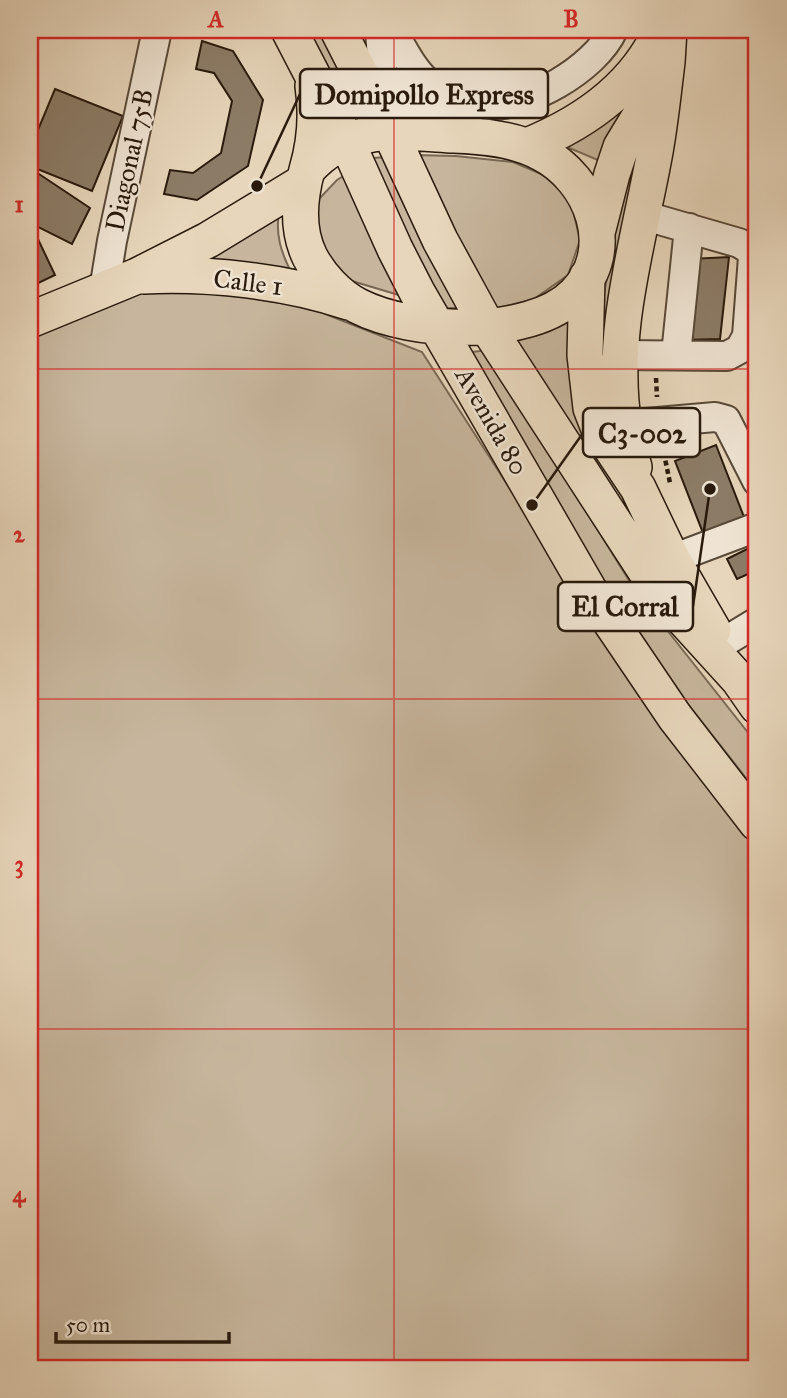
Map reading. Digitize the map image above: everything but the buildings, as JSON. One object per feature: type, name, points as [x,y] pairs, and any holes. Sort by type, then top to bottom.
[{"type":"main road","name":"Avenida 80","points":[[289,30],[346,140],[395,249],[589,590],[675,717],[757,823]]},
{"type":"main road","name":"Avenida 80","points":[[338,30],[372,82],[390,132],[440,240],[488,328],[660,593],[748,693]]},
{"type":"main road","points":[[527,146],[561,133],[603,104],[626,83],[652,49],[666,41]]},
{"type":"main road","points":[[638,488],[623,425],[623,321],[654,155],[666,41]]},
{"type":"main road","points":[[666,41],[657,92],[621,147],[612,174],[598,229],[597,251],[587,277],[585,355],[592,408],[600,431],[638,488],[671,559],[748,693]]},
{"type":"main road","points":[[311,72],[315,104],[313,135],[300,213],[304,240],[310,257],[332,286],[356,305]]},
{"type":"main road","points":[[372,82],[414,111],[461,135]]},
{"type":"main road","points":[[346,140],[390,132],[496,138],[527,146],[556,161],[571,175],[589,205],[598,229]]},
{"type":"main road","name":"Calle 1","points":[[30,320],[137,276],[208,240],[305,176],[321,155],[346,140]]},
{"type":"main road","name":"Calle 1","points":[[137,276],[187,275],[287,286],[320,293],[385,317],[460,328],[488,328],[531,318],[556,308],[575,295],[587,277]]},
{"type":"street","name":"Diagonal 75B","points":[[104,290],[157,30]]},
{"type":"street","points":[[372,82],[380,30]]},
{"type":"street","points":[[392,30],[425,81],[451,96],[484,105],[514,102],[550,88],[585,65],[613,30]]},
{"type":"street","points":[[621,355],[727,356],[740,349],[747,336],[753,257],[749,249],[739,243],[642,215]]},
{"type":"street","points":[[676,355],[689,228]]},
{"type":"street","points":[[623,425],[715,417],[726,420],[757,481]]},
{"type":"street","points":[[671,559],[757,527]]},
{"type":"street","points":[[721,644],[757,622]]},
{"type":"shaded area","points":[[300,30],[325,30],[364,106],[343,113]]},
{"type":"shaded area","points":[[640,77],[600,161],[567,147],[586,133]]},
{"type":"shaded area","points":[[646,128],[600,403],[597,335],[614,236],[633,153]]},
{"type":"shaded area","points":[[414,155],[513,162],[553,179],[571,202],[580,240],[568,275],[534,299],[498,308],[442,308],[352,281],[328,262],[315,228],[318,200],[337,180],[373,158]]},
{"type":"shaded area","points":[[280,206],[280,243],[294,278],[185,264]]},
{"type":"shaded area","points":[[141,293],[222,293],[310,308],[422,352],[528,517],[578,607],[712,793],[757,849],[757,1368],[30,1368],[30,338],[49,328]]},
{"type":"shaded area","points":[[575,313],[646,536],[676,600],[511,341],[546,332]]},
{"type":"shaded area","points":[[487,350],[633,587],[757,744],[757,792],[643,647],[465,353]]},
{"type":"place","name":"Domipollo Express","points":[[257,186]]},
{"type":"place","name":"El Corral","points":[[710,489]]},
{"type":"place","name":"C3-002","points":[[532,505]]}]
